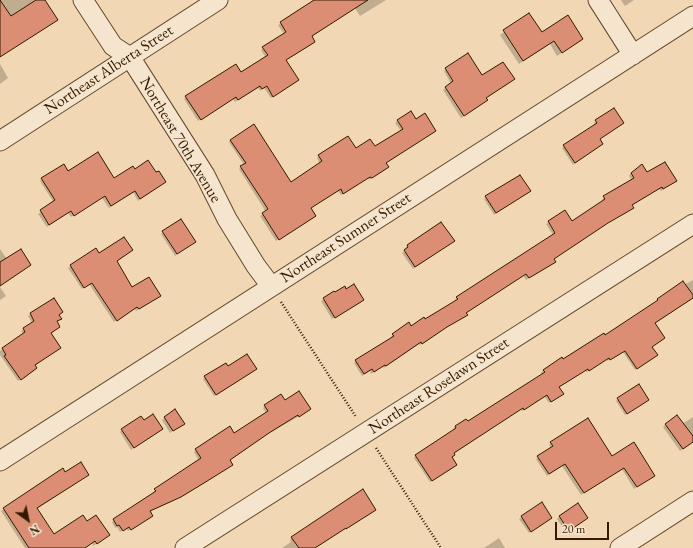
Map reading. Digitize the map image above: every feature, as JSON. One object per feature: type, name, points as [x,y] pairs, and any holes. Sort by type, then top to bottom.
[{"type":"street","name":"Northeast 70th Avenue","points":[[83,0],[113,46],[130,57],[201,168],[227,219],[256,266],[271,286]]},
{"type":"street","name":"Northeast Alberta Street","points":[[0,141],[218,0]]},
{"type":"street","points":[[598,0],[633,55]]},
{"type":"street","name":"Northeast Sumner Street","points":[[0,461],[693,16]]},
{"type":"street","name":"Northeast Roselawn Street","points":[[185,548],[693,224]]},
{"type":"street","points":[[620,548],[693,501]]},
{"type":"building","points":[[0,0],[11,16],[36,0],[45,0],[58,20],[0,57]]},
{"type":"building","points":[[314,0],[368,0],[312,36],[315,42],[286,60],[299,80],[273,97],[267,86],[262,89],[260,86],[238,100],[236,97],[201,120],[185,96],[236,64],[241,72],[268,55],[262,47],[286,32],[280,22]]},
{"type":"building","points":[[529,13],[542,32],[568,15],[583,39],[562,53],[554,41],[523,61],[503,30]]},
{"type":"building","points":[[468,53],[482,75],[503,62],[515,79],[486,98],[488,100],[464,116],[445,87],[453,81],[445,68]]},
{"type":"building","points":[[614,108],[624,123],[600,139],[603,144],[575,163],[563,145],[597,123],[595,120]]},
{"type":"building","points":[[411,111],[416,119],[425,113],[436,131],[386,163],[389,167],[372,178],[370,177],[343,194],[341,189],[311,208],[316,216],[279,240],[262,213],[268,209],[240,166],[246,163],[230,140],[254,124],[291,182],[322,161],[318,155],[348,136],[356,148],[370,139],[375,146],[403,129],[397,120]]},
{"type":"building","points":[[98,152],[114,178],[133,166],[135,169],[148,160],[156,172],[159,171],[166,182],[140,199],[135,191],[111,206],[105,196],[74,216],[71,211],[49,225],[40,210],[55,200],[41,178],[64,164],[68,171]]},
{"type":"building","points":[[665,162],[677,181],[663,189],[662,187],[632,205],[634,208],[608,223],[554,259],[556,262],[529,278],[526,274],[466,313],[468,315],[422,344],[421,342],[386,366],[385,365],[374,372],[372,369],[364,374],[355,360],[394,336],[392,334],[409,322],[411,326],[424,317],[425,319],[458,299],[456,297],[555,233],[548,221],[565,210],[572,221],[605,199],[603,196],[634,178],[631,173],[642,164],[647,172]]},
{"type":"building","points":[[520,175],[531,191],[496,213],[485,196]]},
{"type":"building","points":[[181,219],[196,242],[177,254],[162,231]]},
{"type":"building","points":[[441,222],[455,241],[415,267],[404,250],[408,247],[407,245]]},
{"type":"building","points":[[124,237],[133,250],[117,261],[132,287],[149,277],[161,296],[139,309],[137,307],[117,321],[92,283],[84,288],[70,265],[96,248],[99,253]]},
{"type":"building","points":[[21,249],[31,265],[0,286],[0,262]]},
{"type":"building","points":[[683,281],[693,295],[693,298],[655,323],[665,338],[652,347],[658,355],[637,369],[625,351],[610,360],[609,358],[589,371],[588,369],[559,387],[564,394],[551,402],[547,395],[524,410],[523,408],[454,453],[455,455],[452,457],[457,465],[432,481],[415,455],[456,428],[455,426],[466,419],[468,421],[545,372],[543,370],[562,357],[563,359],[604,333],[605,335],[658,300],[657,299]]},
{"type":"building","points":[[354,284],[364,300],[335,318],[323,298],[345,286],[346,289]]},
{"type":"building","points":[[54,298],[63,312],[59,315],[62,319],[57,321],[60,327],[51,333],[61,348],[35,365],[37,368],[21,380],[4,356],[6,355],[2,348],[25,332],[23,328],[34,321],[30,313]]},
{"type":"building","points":[[247,354],[257,369],[216,395],[204,376],[226,363],[228,366]]},
{"type":"building","points":[[639,384],[649,400],[627,414],[617,398]]},
{"type":"building","points":[[299,391],[311,409],[299,417],[298,415],[269,433],[230,460],[233,465],[181,497],[150,511],[153,516],[131,530],[129,527],[123,531],[119,525],[117,526],[113,519],[156,491],[154,489],[201,458],[195,449],[230,426],[234,433],[268,411],[264,405],[281,394],[285,400]]},
{"type":"building","points":[[175,409],[185,424],[173,431],[164,417]]},
{"type":"building","points":[[153,414],[163,429],[134,448],[121,429],[141,416],[144,420]]},
{"type":"building","points":[[677,415],[693,436],[693,442],[683,449],[665,424]]},
{"type":"building","points":[[588,418],[612,456],[634,442],[655,476],[637,487],[624,468],[584,493],[565,464],[549,474],[537,456],[553,446],[550,442]]},
{"type":"building","points":[[81,462],[89,475],[37,508],[54,534],[83,515],[87,521],[96,515],[110,535],[97,544],[95,541],[85,548],[29,548],[3,508],[63,468],[65,472]]},
{"type":"building","points":[[363,489],[376,510],[315,548],[299,548],[291,537]]},
{"type":"building","points":[[542,502],[552,518],[531,532],[521,516]]},
{"type":"building","points":[[578,503],[588,518],[569,531],[559,516]]}]
